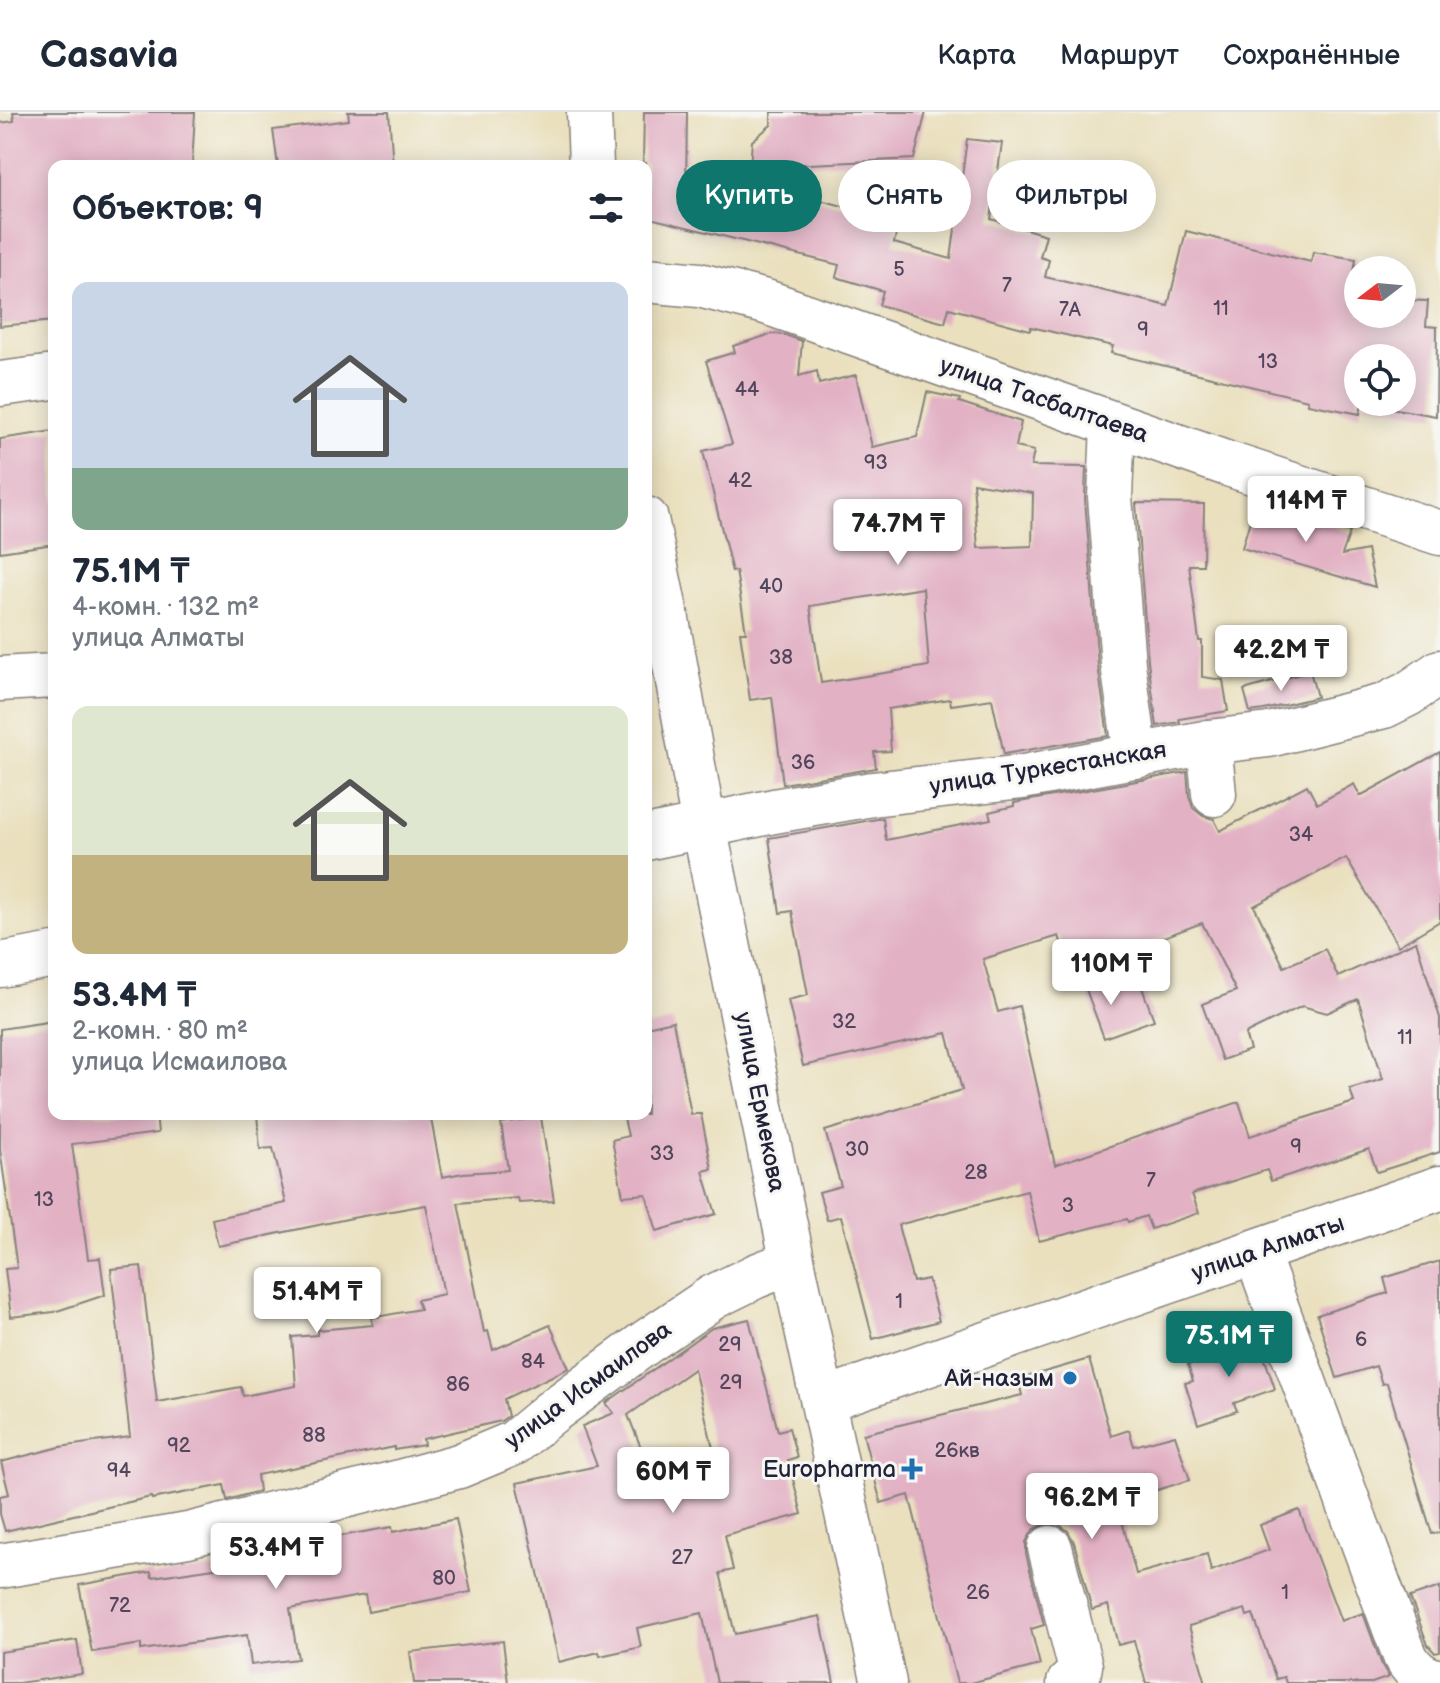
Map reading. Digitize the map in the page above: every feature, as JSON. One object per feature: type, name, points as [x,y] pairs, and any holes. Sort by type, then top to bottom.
[{"type":"street","points":[[589,112],[591,160]]},
{"type":"street","name":"улица Тасбалтаева","points":[[652,281],[699,285],[766,302],[1228,464],[1440,533]]},
{"type":"street","points":[[0,384],[48,378]]},
{"type":"street","points":[[1113,424],[1110,497],[1123,664],[1136,756]]},
{"type":"street","name":"улица Ермекова","points":[[652,548],[704,826],[792,1262],[884,1683]]},
{"type":"street","name":"улица Туркестанская","points":[[652,837],[872,794],[1023,777],[1209,742],[1269,735],[1384,706],[1440,672]]},
{"type":"street","points":[[0,679],[48,676]]},
{"type":"street","points":[[1209,742],[1214,794]]},
{"type":"street","points":[[0,965],[48,956]]},
{"type":"street","name":"улица Алматы","points":[[824,1400],[1440,1188]]},
{"type":"street","points":[[1256,1252],[1405,1656],[1419,1674],[1440,1682]]},
{"type":"street","name":"улица Исмаилова","points":[[0,1566],[188,1535],[459,1466],[514,1443],[645,1343],[713,1297],[792,1262]]},
{"type":"street","points":[[1050,1548],[1080,1666],[1078,1676],[1069,1683]]},
{"type":"building","points":[[13,112],[195,112],[192,160],[48,160],[48,322],[0,326],[0,123],[14,121]]},
{"type":"building","points":[[348,112],[389,112],[393,160],[277,160],[273,130],[349,120]]},
{"type":"building","points":[[644,112],[687,112],[686,160],[676,160],[676,224],[652,218],[652,160],[643,160]]},
{"type":"building","points":[[771,112],[926,112],[914,159],[838,160],[838,163],[822,163],[822,160],[751,160],[752,141],[771,125]]},
{"type":"building","points":[[967,139],[1002,143],[1000,160],[987,160],[987,232],[1036,232],[1046,235],[1040,257],[1049,260],[1045,277],[1168,306],[1186,231],[1311,262],[1313,252],[1344,257],[1344,328],[1416,328],[1416,301],[1428,301],[1426,326],[1437,327],[1436,416],[1416,412],[1416,344],[1344,344],[1344,411],[1111,353],[1113,346],[1031,327],[1030,330],[949,308],[945,323],[879,305],[883,291],[836,277],[839,265],[706,232],[822,232],[822,200],[838,205],[838,232],[896,232],[894,243],[951,259],[955,232],[971,232],[971,160],[964,160]]},
{"type":"building","points":[[772,334],[785,335],[802,341],[799,376],[817,371],[819,384],[856,375],[872,447],[917,437],[927,392],[960,399],[959,402],[1021,422],[1016,447],[1034,451],[1031,466],[1086,467],[1085,499],[1098,666],[1108,736],[1004,754],[992,699],[951,705],[950,699],[888,709],[891,751],[874,752],[876,768],[783,784],[772,697],[750,700],[740,632],[746,632],[736,571],[732,572],[703,451],[732,444],[706,361],[735,352],[733,346]],"holes":[[[973,483],[1033,493],[1032,546],[978,548]],[[923,588],[929,666],[821,683],[810,606]]]},
{"type":"building","points":[[48,432],[48,545],[0,552],[0,439]]},
{"type":"building","points":[[1136,503],[1204,504],[1203,565],[1189,565],[1199,641],[1202,641],[1202,677],[1223,680],[1228,711],[1157,726],[1148,661]]},
{"type":"building","points":[[1255,503],[1350,532],[1342,555],[1367,550],[1375,587],[1242,548]]},
{"type":"building","points":[[1310,671],[1317,697],[1250,712],[1244,690]]},
{"type":"building","points":[[1440,752],[1440,921],[1398,946],[1346,858],[1254,906],[1284,967],[1325,949],[1338,977],[1416,941],[1440,1018],[1440,1152],[1377,1172],[1369,1149],[1271,1181],[1267,1170],[1192,1194],[1199,1213],[1151,1229],[1146,1216],[1039,1241],[1027,1191],[898,1225],[913,1282],[928,1279],[939,1321],[873,1339],[841,1216],[827,1220],[819,1192],[841,1186],[825,1131],[962,1090],[947,1033],[803,1066],[788,1000],[808,995],[792,911],[780,913],[769,838],[883,818],[886,840],[991,819],[989,812],[1014,806],[1014,803],[1187,772],[1193,808],[1203,816],[1214,819],[1220,831],[1307,785],[1317,804],[1354,784],[1360,796]],"holes":[[[1202,923],[1236,991],[1202,1004],[1222,1060],[1250,1050],[1245,1034],[1302,1006],[1327,1013],[1358,999],[1383,1079],[1350,1089],[1354,1102],[1250,1136],[1239,1102],[1055,1165],[1019,1006],[998,1012],[983,959],[1059,936],[1071,971],[1078,968],[1104,1038],[1154,1020],[1128,950]]]},
{"type":"building","points":[[673,1021],[691,1114],[701,1114],[712,1169],[703,1171],[716,1214],[657,1231],[646,1194],[623,1196],[612,1140],[628,1136],[624,1120],[652,1120],[652,1026]]},
{"type":"building","points":[[48,1022],[48,1120],[157,1120],[158,1133],[72,1144],[88,1259],[100,1258],[105,1295],[54,1312],[11,1317],[5,1269],[17,1268],[0,1149],[0,1029]]},
{"type":"building","points":[[258,1120],[431,1120],[442,1177],[508,1170],[501,1123],[541,1120],[554,1201],[519,1203],[518,1198],[458,1203],[484,1332],[488,1331],[493,1350],[550,1325],[569,1368],[504,1399],[508,1416],[501,1421],[423,1439],[424,1445],[394,1450],[394,1447],[257,1475],[259,1491],[227,1500],[224,1485],[151,1497],[5,1531],[0,1514],[0,1496],[9,1494],[1,1462],[60,1447],[130,1437],[111,1269],[141,1266],[157,1402],[241,1387],[243,1396],[296,1386],[292,1337],[317,1335],[317,1330],[373,1325],[371,1318],[420,1309],[417,1300],[444,1294],[426,1205],[218,1246],[212,1219],[286,1203],[273,1148],[260,1149]]},
{"type":"building","points":[[1440,1261],[1440,1533],[1432,1534],[1387,1383],[1382,1384],[1376,1366],[1337,1378],[1317,1315],[1388,1293],[1384,1278]]},
{"type":"building","points":[[749,1319],[778,1431],[789,1428],[797,1457],[788,1460],[802,1514],[725,1535],[733,1570],[720,1573],[735,1634],[820,1616],[834,1683],[717,1683],[702,1613],[637,1628],[641,1647],[600,1656],[599,1652],[559,1662],[517,1483],[597,1466],[582,1426],[614,1413],[606,1403],[712,1328]],"holes":[[[694,1369],[713,1448],[648,1465],[628,1415]]]},
{"type":"building","points":[[1256,1333],[1275,1389],[1234,1403],[1237,1411],[1198,1424],[1185,1383],[1193,1381],[1188,1365],[1223,1354],[1220,1345]]},
{"type":"building","points":[[1089,1359],[1111,1436],[1129,1430],[1134,1446],[1175,1435],[1190,1480],[1117,1502],[1136,1574],[1207,1554],[1211,1571],[1269,1550],[1260,1525],[1299,1510],[1341,1621],[1363,1613],[1389,1677],[1372,1683],[1286,1683],[1284,1677],[1276,1679],[1253,1614],[1247,1616],[1245,1609],[1189,1626],[1206,1683],[1146,1683],[1134,1641],[1118,1645],[1108,1605],[1092,1610],[1074,1542],[1068,1531],[1058,1524],[1045,1524],[1033,1530],[1026,1542],[1026,1554],[1044,1625],[1031,1629],[1040,1665],[970,1683],[957,1683],[909,1495],[881,1503],[863,1434],[1022,1395],[1020,1387],[1029,1385],[1027,1377]]},
{"type":"building","points":[[456,1519],[471,1592],[368,1612],[365,1595],[290,1609],[298,1659],[251,1665],[247,1635],[141,1650],[141,1644],[92,1652],[79,1585],[151,1572],[152,1577],[256,1562],[254,1553],[392,1527],[393,1532]]},
{"type":"building","points":[[1440,1587],[1440,1652],[1435,1653],[1428,1645],[1410,1597]]},
{"type":"building","points":[[77,1640],[82,1674],[0,1683],[0,1652]]},
{"type":"building","points":[[503,1641],[508,1683],[414,1683],[410,1652]]},
{"type":"place","name":"Ай-назым","points":[[1070,1378]]},
{"type":"place","name":"Europharma","points":[[912,1469]]}]
